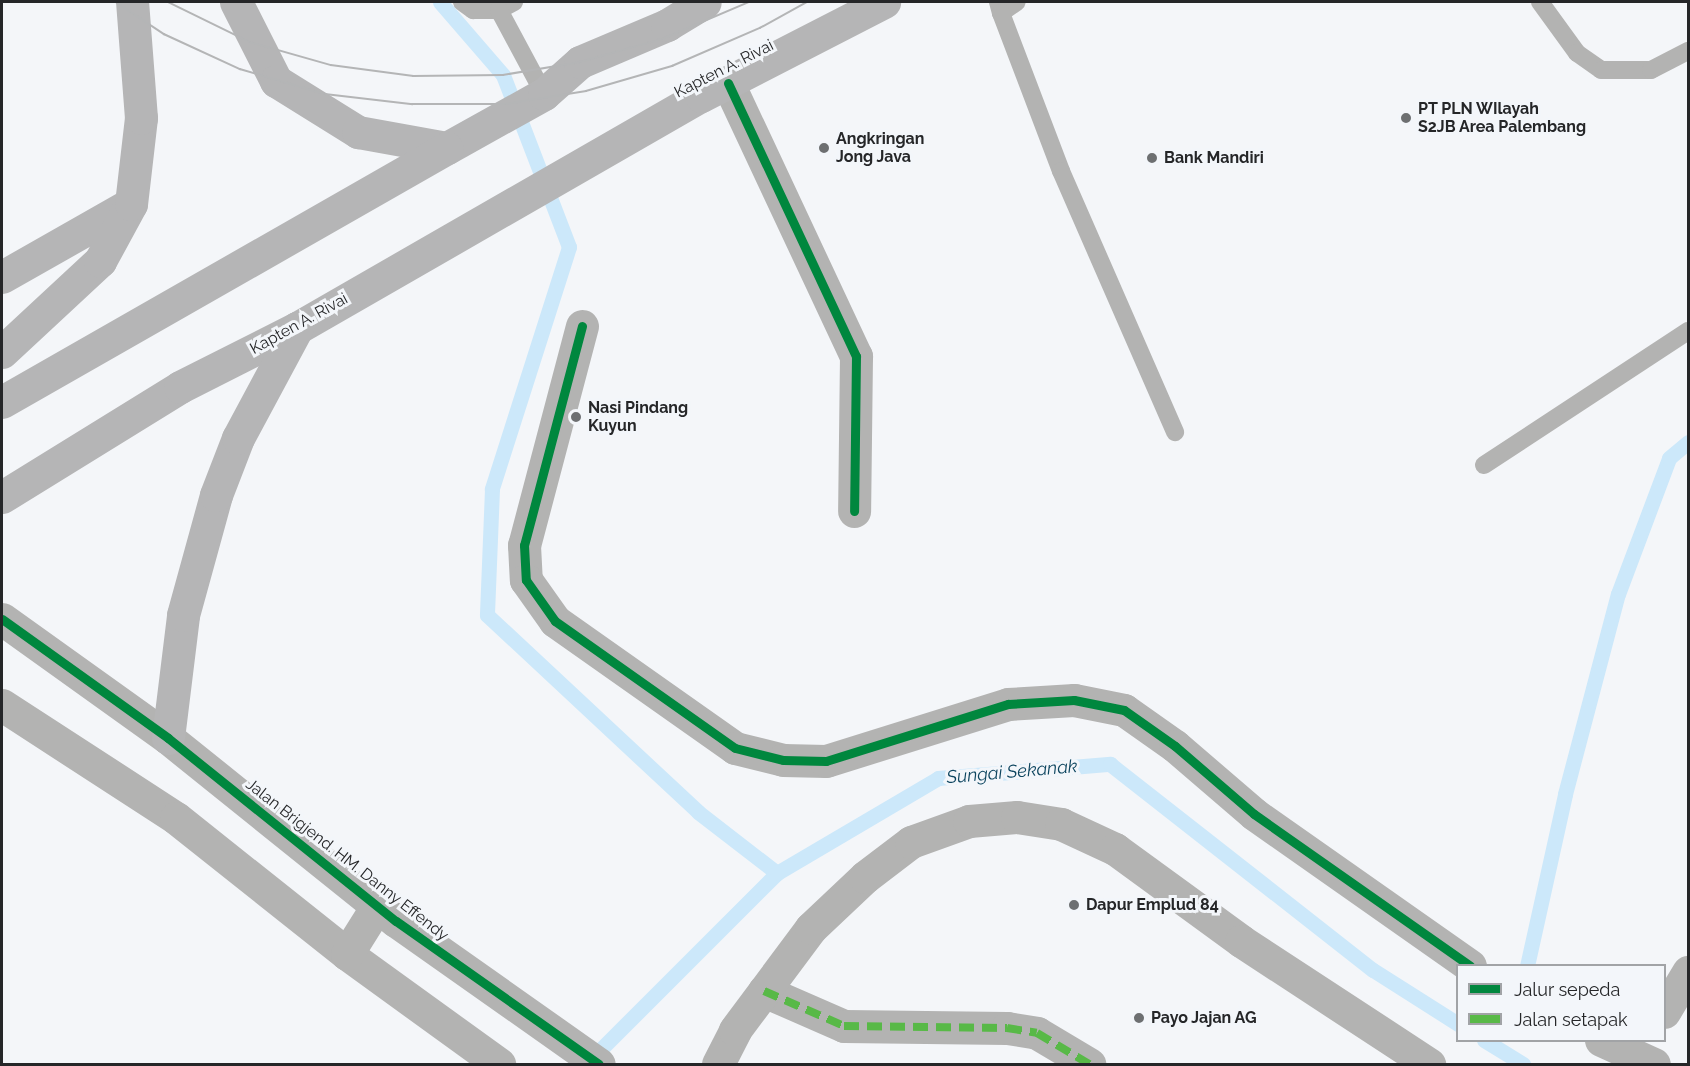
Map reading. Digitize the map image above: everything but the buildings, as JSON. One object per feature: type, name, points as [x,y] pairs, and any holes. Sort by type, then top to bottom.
[{"type":"main road","points":[[2,352],[100,261],[130,204],[141,118],[132,2]]},
{"type":"main road","points":[[236,2],[276,81],[358,132],[459,142]]},
{"type":"main road","points":[[2,402],[536,98],[580,62],[667,25],[705,2]]},
{"type":"main road","name":"Kapten A. Rivai","points":[[2,497],[180,387],[297,328],[728,83],[884,2]]},
{"type":"main road","points":[[2,277],[130,204]]},
{"type":"main road","points":[[168,738],[183,615],[200,545],[238,438],[297,328]]},
{"type":"street","points":[[728,83],[856,356],[854,511]]},
{"type":"street","points":[[582,326],[524,545],[526,580],[555,621],[735,748],[783,760],[826,761],[1008,704],[1074,700],[1124,710],[1175,746],[1254,814],[1467,964]]},
{"type":"street","name":"Jalan Brigjend. HM. Danny Effendy","points":[[2,619],[168,738],[377,906],[599,1065]]},
{"type":"street","points":[[2,705],[176,818],[347,954],[488,1061]]},
{"type":"street","points":[[718,1065],[735,1030],[812,928],[864,877],[911,842],[969,821],[1017,817],[1061,824],[1115,849],[1241,941],[1429,1065]]},
{"type":"street","points":[[347,954],[377,906]]},
{"type":"street","points":[[1666,1010],[1689,972]]},
{"type":"street","points":[[764,991],[844,1026],[1007,1028],[1036,1033],[1089,1065]]},
{"type":"street","points":[[1604,1042],[1646,1054]]},
{"type":"lane","points":[[462,2],[473,10],[506,6],[536,98]]},
{"type":"lane","points":[[1017,2],[1000,7],[1062,171],[1175,432]]},
{"type":"lane","points":[[1540,2],[1577,53],[1601,70],[1651,70],[1689,51]]},
{"type":"lane","points":[[1484,465],[1689,331]]},
{"type":"waterway","points":[[440,2],[503,75],[569,247],[492,489],[487,615],[698,812],[777,873]]},
{"type":"waterway","points":[[1527,964],[1565,794],[1618,594],[1669,458],[1688,442]]},
{"type":"waterway","name":"Sungai Sekanak","points":[[590,1060],[777,873],[938,778],[1110,764],[1373,970],[1456,1023]]},
{"type":"waterway","name":"Sungai Sekanak","points":[[1487,1042],[1523,1064]]},
{"type":"tram line","points":[[116,2],[164,34],[240,69],[325,94],[412,104],[505,104],[586,91],[672,66],[760,28],[807,2]]},
{"type":"tram line","points":[[168,2],[250,42],[331,65],[413,76],[503,75],[580,62],[662,39],[749,2]]},
{"type":"marked path","points":[[764,991],[844,1026],[1007,1028],[1037,1033],[1089,1064]]},
{"type":"cycle path","points":[[728,83],[856,356],[854,511]]},
{"type":"cycle path","points":[[582,326],[524,545],[526,580],[555,621],[735,748],[783,760],[826,761],[1008,704],[1074,700],[1124,710],[1175,746],[1254,814],[1467,964]]},
{"type":"cycle path","points":[[2,619],[168,738],[396,921],[599,1064]]},
{"type":"place","name":"PT PLN WIlayah S2JB Area Palembang","points":[[1406,118]]},
{"type":"place","name":"Angkringan Jong Java","points":[[824,148]]},
{"type":"place","name":"Bank Mandiri","points":[[1152,158]]},
{"type":"place","name":"Nasi Pindang Kuyun","points":[[576,417]]},
{"type":"place","name":"Dapur Emplud 84","points":[[1074,905]]},
{"type":"place","name":"Payo Jajan AG","points":[[1139,1018]]}]
